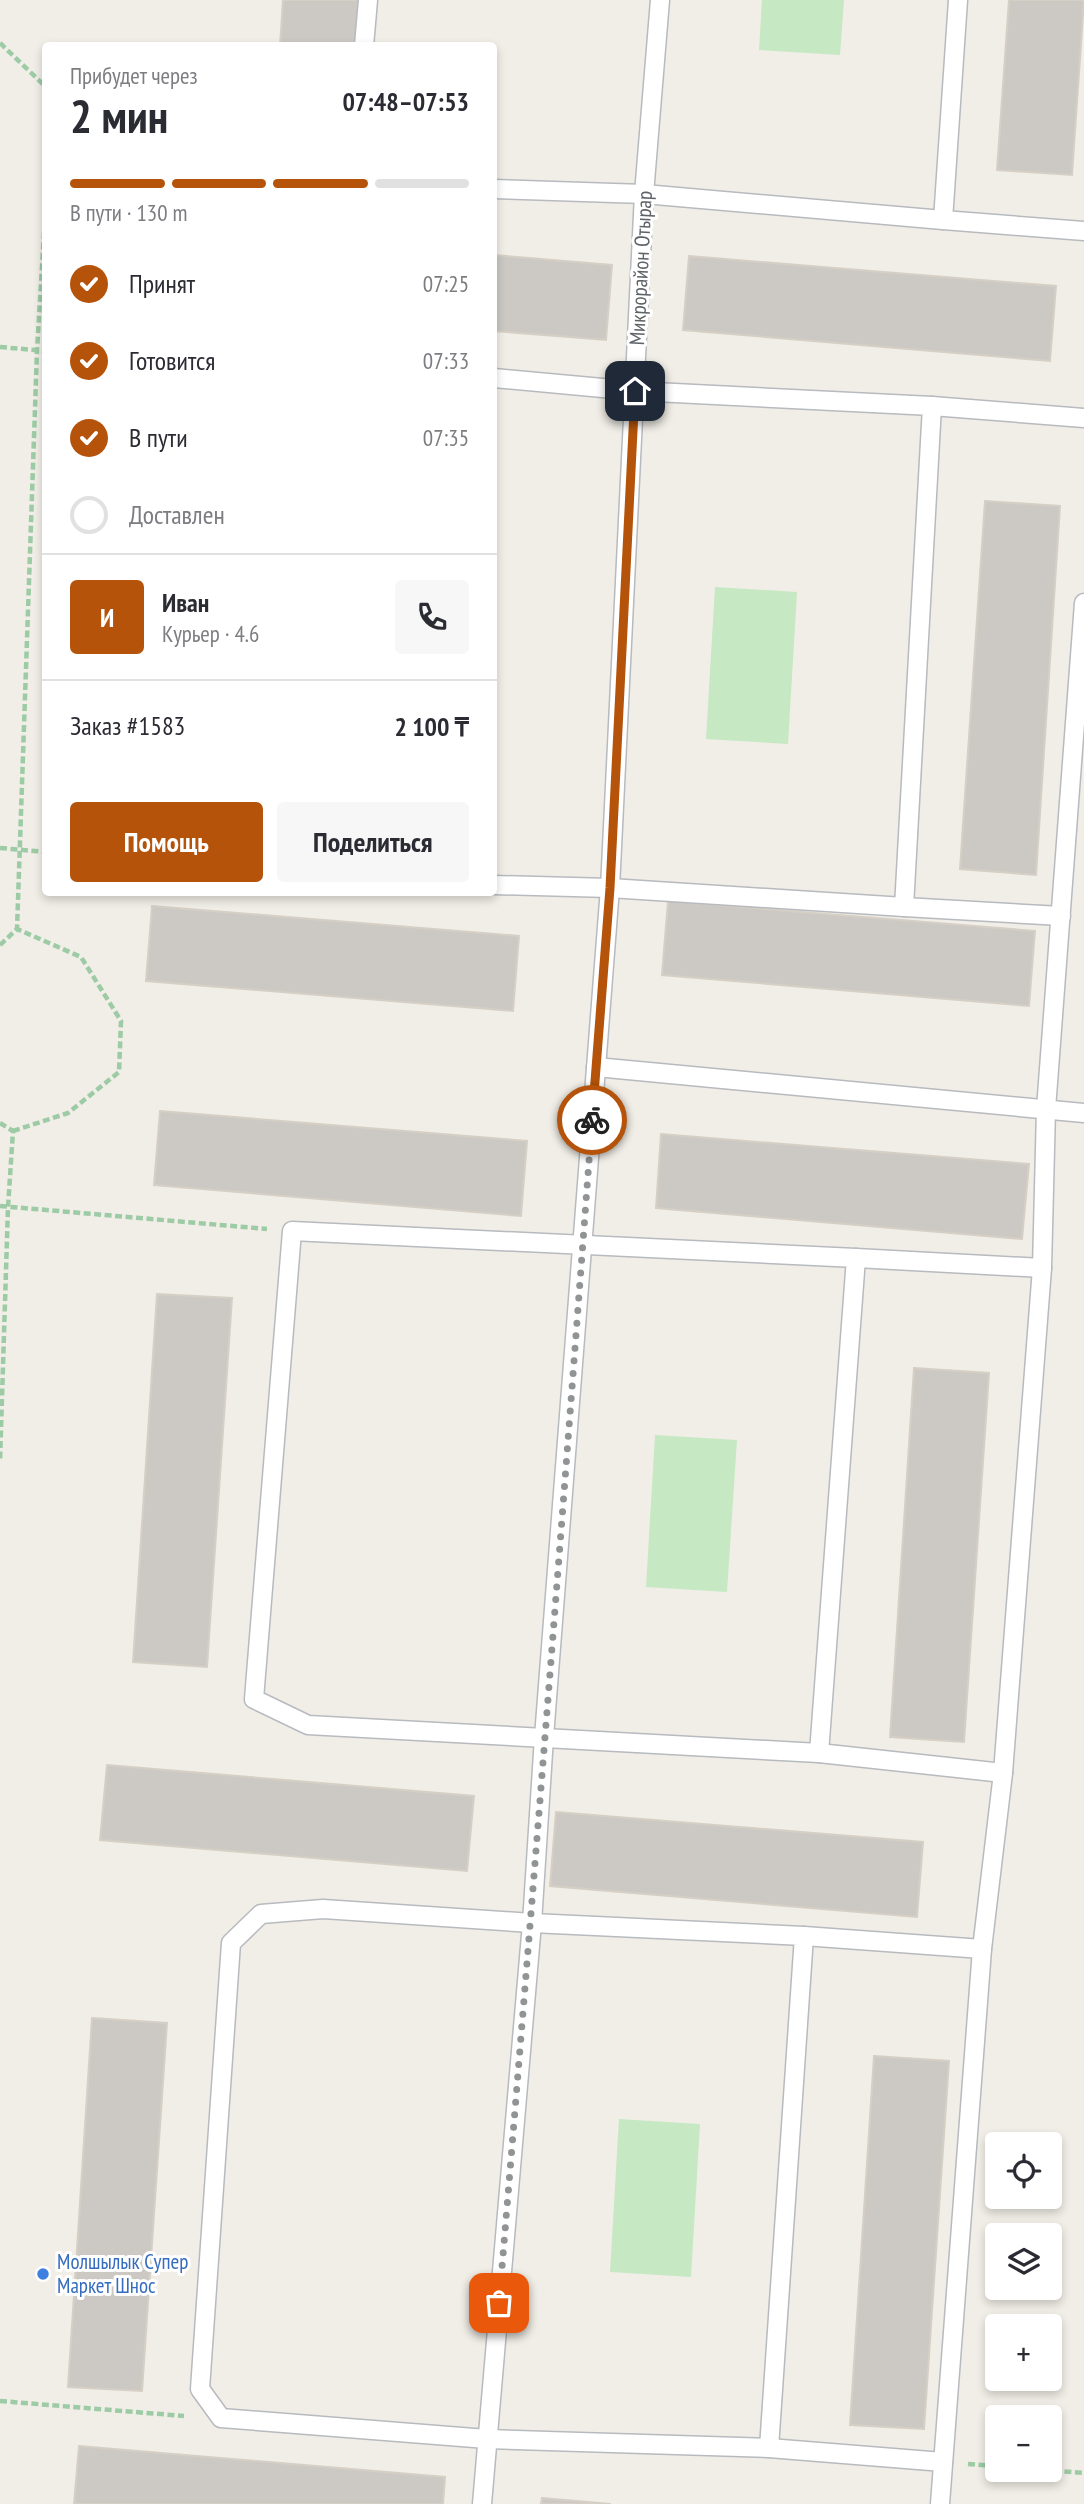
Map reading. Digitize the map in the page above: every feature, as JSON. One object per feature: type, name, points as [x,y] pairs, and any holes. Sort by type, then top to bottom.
[{"type":"lane","points":[[364,42],[368,0]]},
{"type":"lane","name":"Микрорайон Отырар","points":[[482,2504],[532,1923],[610,888],[644,194],[660,0]]},
{"type":"lane","points":[[943,220],[958,0]]},
{"type":"lane","points":[[497,189],[644,194],[1084,231]]},
{"type":"lane","points":[[497,378],[635,391],[932,406],[1084,418]]},
{"type":"lane","points":[[904,907],[932,406]]},
{"type":"lane","points":[[940,2504],[982,1949],[1003,1773],[1042,1268],[1046,1109],[1084,603]]},
{"type":"lane","points":[[497,885],[610,888],[1060,916]]},
{"type":"lane","points":[[596,1067],[1084,1113]]},
{"type":"lane","points":[[1003,1773],[819,1753],[308,1725],[254,1699],[292,1231],[1042,1268]]},
{"type":"lane","points":[[819,1753],[856,1258]]},
{"type":"lane","points":[[943,2462],[769,2448],[487,2439],[221,2418],[200,2389],[231,1943],[261,1914],[323,1909],[532,1923],[804,1936],[982,1949]]},
{"type":"lane","points":[[769,2448],[804,1936]]},
{"type":"path","points":[[0,43],[42,83]]},
{"type":"path","points":[[0,945],[17,929],[42,267]]},
{"type":"path","points":[[0,347],[42,351]]},
{"type":"path","points":[[0,848],[42,852]]},
{"type":"path","points":[[0,1123],[13,1131],[68,1113],[119,1073],[121,1021],[81,957],[17,929]]},
{"type":"path","points":[[0,1461],[13,1131]]},
{"type":"path","points":[[0,1206],[292,1231]]},
{"type":"path","points":[[0,2401],[221,2418]]},
{"type":"path","points":[[1062,2471],[1084,2473]]},
{"type":"green space","points":[[762,0],[844,0],[840,55],[759,50]]},
{"type":"green space","points":[[715,587],[797,592],[788,744],[706,739]]},
{"type":"green space","points":[[655,1435],[737,1440],[727,1592],[646,1587]]},
{"type":"green space","points":[[619,2119],[700,2124],[691,2277],[610,2272]]},
{"type":"building","points":[[283,0],[358,0],[355,42],[280,42]]},
{"type":"building","points":[[1009,0],[1084,0],[1072,175],[997,170]]},
{"type":"building","points":[[497,255],[612,265],[606,340],[497,331]]},
{"type":"building","points":[[689,256],[1056,286],[1050,361],[683,330]]},
{"type":"building","points":[[985,501],[1060,506],[1036,875],[960,869]]},
{"type":"building","points":[[668,901],[1035,931],[1029,1006],[662,975]]},
{"type":"building","points":[[152,906],[519,936],[513,1011],[146,981]]},
{"type":"building","points":[[160,1111],[527,1141],[521,1216],[154,1185]]},
{"type":"building","points":[[661,1134],[1029,1164],[1022,1239],[656,1208]]},
{"type":"building","points":[[157,1294],[232,1298],[207,1667],[133,1662]]},
{"type":"building","points":[[914,1368],[989,1373],[964,1742],[890,1737]]},
{"type":"building","points":[[107,1765],[474,1796],[467,1871],[100,1840]]},
{"type":"building","points":[[556,1812],[923,1842],[917,1917],[550,1886]]},
{"type":"building","points":[[92,2018],[167,2023],[142,2391],[68,2387]]},
{"type":"building","points":[[874,2056],[949,2061],[924,2429],[850,2425]]},
{"type":"building","points":[[79,2446],[445,2477],[443,2504],[74,2504]]},
{"type":"building","points":[[542,2498],[611,2504],[541,2504]]},
{"type":"way so far","points":[[499,2303],[532,1923],[592,1120]]},
{"type":"place","name":"Молшылык Супер Маркет Шнос","points":[[43,2274]]},
{"type":"route","points":[[592,1120],[610,888],[635,391]]}]
